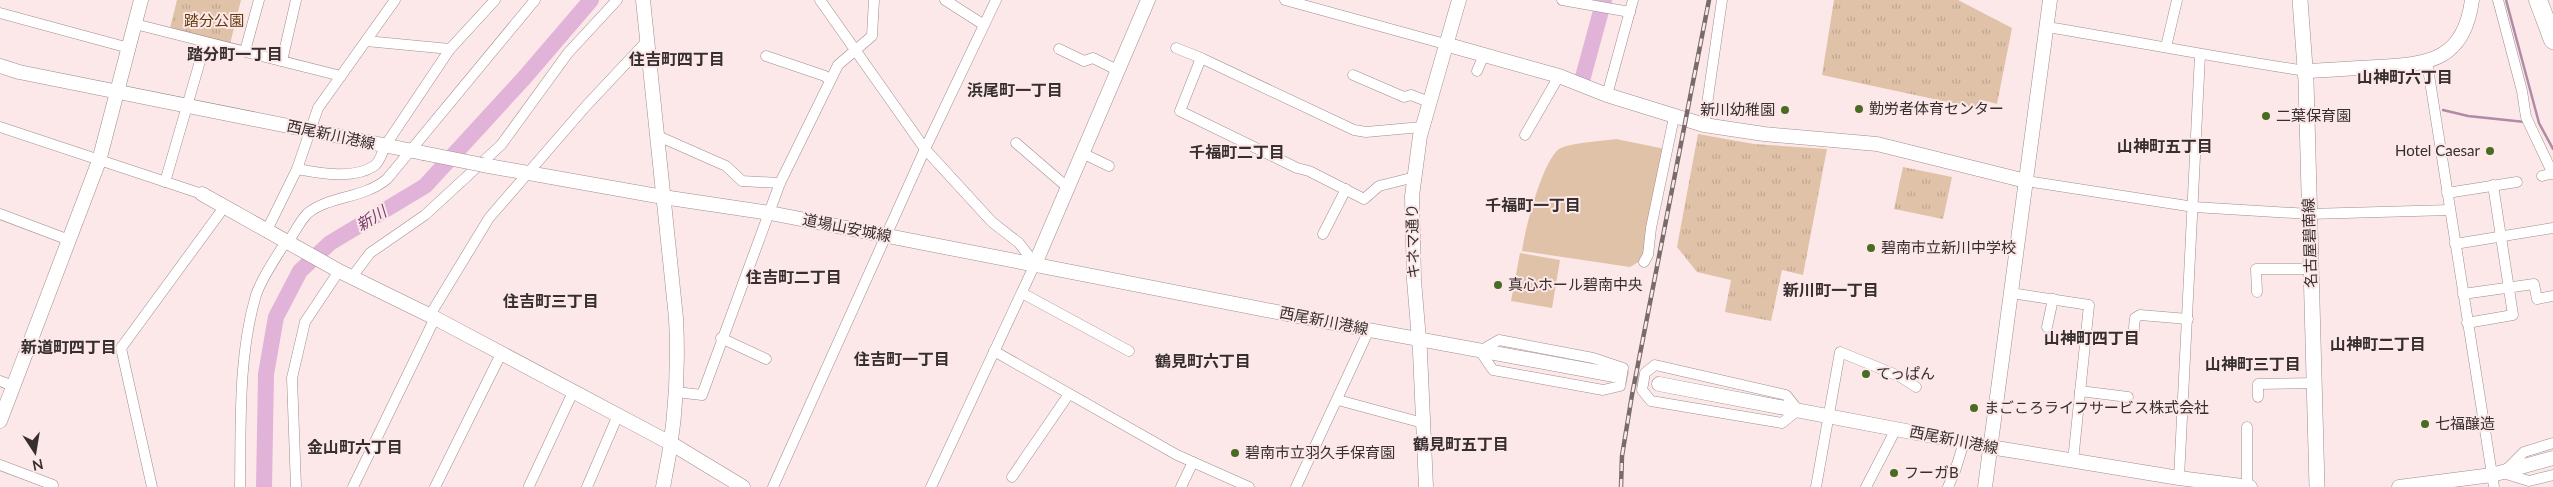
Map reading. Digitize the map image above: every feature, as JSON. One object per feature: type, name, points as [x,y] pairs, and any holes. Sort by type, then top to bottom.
[{"type":"highway","points":[[2538,0],[2553,52]]},
{"type":"highway","points":[[2546,24],[2553,40]]},
{"type":"main road","points":[[0,421],[6,384],[69,240],[99,161],[141,0]]},
{"type":"main road","points":[[643,0],[676,318],[676,392],[672,444],[663,487]]},
{"type":"main road","points":[[1035,264],[1148,0]]},
{"type":"main road","name":"キネマ通り","points":[[1426,487],[1414,271],[1412,196],[1422,127],[1459,0]]},
{"type":"main road","points":[[1985,487],[2050,0]]},
{"type":"main road","name":"名古屋碧南線","points":[[2300,0],[2306,71],[2317,487]]},
{"type":"main road","points":[[2306,71],[2427,62],[2450,49],[2461,35],[2470,16],[2472,0]]},
{"type":"main road","points":[[1445,44],[1559,76],[1607,95],[1704,125],[1764,134],[1877,144],[2026,181]]},
{"type":"main road","name":"西尾新川港線","points":[[0,66],[19,72],[385,146],[663,197]]},
{"type":"main road","points":[[202,194],[266,232],[352,278],[432,317],[672,444],[743,487]]},
{"type":"main road","name":"道場山安城線","points":[[663,197],[770,213],[1035,264]]},
{"type":"main road","name":"西尾新川港線","points":[[1035,264],[1369,330],[1614,375]]},
{"type":"main road","name":"西尾新川港線","points":[[1659,384],[1990,447],[2244,487]]},
{"type":"main road","points":[[2399,487],[2496,478],[2553,458]]},
{"type":"street","points":[[245,51],[258,0]]},
{"type":"street","points":[[282,61],[296,0]]},
{"type":"street","points":[[266,232],[297,169],[318,108],[395,0]]},
{"type":"street","points":[[297,169],[320,173],[362,171],[374,166],[380,159],[385,146],[450,49],[495,0]]},
{"type":"street","points":[[240,487],[242,394],[248,337],[256,294],[287,242],[308,213],[332,202],[376,188],[417,152],[535,0]]},
{"type":"street","points":[[352,278],[370,253],[432,210],[501,145],[568,54],[617,0]]},
{"type":"street","points":[[820,0],[925,149],[992,222],[1019,243],[1035,264],[930,487]]},
{"type":"street","points":[[676,392],[702,395],[721,338],[770,213],[780,182],[841,61],[856,51],[872,36],[874,0]]},
{"type":"street","points":[[945,0],[984,25]]},
{"type":"street","points":[[772,487],[925,149],[996,0]]},
{"type":"street","points":[[1285,0],[1445,44]]},
{"type":"street","points":[[1562,0],[1577,1],[1630,12]]},
{"type":"street","points":[[1607,95],[1633,0]]},
{"type":"street","points":[[1704,125],[1722,0]]},
{"type":"street","points":[[2166,47],[2178,0]]},
{"type":"street","points":[[2498,0],[2522,91],[2526,117],[2553,174],[2542,176]]},
{"type":"street","points":[[0,13],[129,48]]},
{"type":"street","points":[[135,24],[341,76]]},
{"type":"street","points":[[2047,26],[2166,47],[2200,56],[2306,71]]},
{"type":"street","points":[[366,41],[450,49]]},
{"type":"street","points":[[353,487],[432,317],[489,218],[586,106],[647,41]]},
{"type":"street","points":[[165,182],[204,44]]},
{"type":"street","points":[[1176,48],[1354,130],[1366,132],[1422,127]]},
{"type":"street","points":[[1059,49],[1084,61],[1093,58],[1117,70]]},
{"type":"street","points":[[1477,71],[1484,55]]},
{"type":"street","points":[[766,56],[825,76],[830,80]]},
{"type":"street","points":[[2178,478],[2194,206],[2200,56]]},
{"type":"street","points":[[1201,58],[1180,111],[1364,199],[1379,186],[1415,177]]},
{"type":"street","points":[[2427,62],[2467,323],[2496,478]]},
{"type":"street","points":[[1353,75],[1404,97],[1411,95],[1429,102]]},
{"type":"street","points":[[1525,135],[1559,76]]},
{"type":"street","points":[[1644,262],[1648,255],[1650,228],[1674,117]]},
{"type":"street","points":[[0,127],[202,194]]},
{"type":"street","points":[[658,136],[726,166],[742,180],[780,182]]},
{"type":"street","points":[[1016,142],[1067,187]]},
{"type":"street","points":[[1082,153],[1109,166]]},
{"type":"street","points":[[2026,181],[2194,206],[2309,214],[2450,210]]},
{"type":"street","points":[[2447,193],[2517,182]]},
{"type":"street","points":[[2467,323],[2513,316],[2493,185]]},
{"type":"street","points":[[1323,234],[1346,190]]},
{"type":"street","points":[[152,487],[121,348],[225,206]]},
{"type":"street","points":[[0,214],[69,240]]},
{"type":"street","points":[[2455,244],[2553,228]]},
{"type":"street","points":[[2257,292],[2256,268],[2311,269]]},
{"type":"street","points":[[296,487],[292,378],[295,362],[305,322],[339,271]]},
{"type":"street","points":[[2463,294],[2534,284],[2537,299],[2553,296]]},
{"type":"street","points":[[1022,293],[1129,351]]},
{"type":"street","points":[[2011,293],[2089,305],[2073,461]]},
{"type":"street","points":[[2047,327],[2053,299]]},
{"type":"street","points":[[2133,338],[2135,318],[2140,315],[2188,319]]},
{"type":"street","points":[[1296,487],[1369,330]]},
{"type":"street","points":[[721,338],[766,359]]},
{"type":"street","points":[[1499,340],[1593,358],[1623,368],[1620,386],[1603,390],[1493,370],[1480,351],[1499,340]]},
{"type":"street","points":[[994,351],[1193,462],[1248,487]]},
{"type":"street","points":[[1816,487],[1840,352],[1899,376],[1916,387]]},
{"type":"street","points":[[435,487],[501,354]]},
{"type":"street","points":[[1655,365],[1786,395],[1798,410],[1782,423],[1651,401],[1642,390],[1645,373],[1655,365]]},
{"type":"street","points":[[2258,397],[2258,384],[2314,383]]},
{"type":"street","points":[[2080,391],[2128,397]]},
{"type":"street","points":[[528,486],[573,392]]},
{"type":"street","points":[[1012,477],[1069,394]]},
{"type":"street","points":[[1338,400],[1423,423]]},
{"type":"street","points":[[587,487],[618,415]]},
{"type":"street","points":[[2244,487],[2247,426]]},
{"type":"street","points":[[1866,487],[1896,429]]},
{"type":"street","points":[[1948,487],[1964,442]]},
{"type":"street","points":[[2496,478],[2524,452],[2553,443]]},
{"type":"street","points":[[1181,487],[1193,462]]},
{"type":"street","points":[[0,465],[55,486]]},
{"type":"street","points":[[2496,478],[2529,481],[2553,475]]},
{"type":"green space","name":"踏分公園","points":[[177,0],[241,0],[230,44],[169,32]]},
{"type":"green space","points":[[1834,0],[1958,0],[2012,28],[1997,104],[1982,100],[1980,109],[1822,75]]},
{"type":"green space","points":[[1698,134],[1754,144],[1827,149],[1803,275],[1782,270],[1771,321],[1725,312],[1731,280],[1697,272],[1677,247]]},
{"type":"green space","points":[[1616,139],[1665,149],[1642,260],[1630,267],[1522,251],[1535,197],[1546,167],[1553,156],[1559,149],[1570,145]]},
{"type":"green space","points":[[1903,167],[1952,177],[1943,219],[1894,209]]},
{"type":"green space","points":[[1520,253],[1560,260],[1552,308],[1511,301]]},
{"type":"waterway","name":"新川","points":[[264,487],[266,374],[276,317],[300,271],[330,243],[425,186],[525,77],[591,0]]},
{"type":"waterway","points":[[1583,77],[1604,0]]},
{"type":"waterway","points":[[2506,0],[2539,123],[2553,149]]},
{"type":"waterway","points":[[2443,110],[2468,116],[2525,122]]},
{"type":"tunnel","points":[[1614,375],[1659,384]]},
{"type":"railway","points":[[1621,487],[1622,456],[1632,395],[1709,0]]},
{"type":"place","name":"勤労者体育センター","points":[[1859,109]]},
{"type":"place","name":"新川幼稚園","points":[[1785,110]]},
{"type":"place","name":"二葉保育園","points":[[2266,116]]},
{"type":"place","name":"Hotel Caesar","points":[[2490,151]]},
{"type":"place","name":"碧南市立新川中学校","points":[[1871,248]]},
{"type":"place","name":"真心ホール碧南中央","points":[[1498,285]]},
{"type":"place","name":"てっぱん","points":[[1866,374]]},
{"type":"place","name":"まごころライフサービス株式会社","points":[[1974,408]]},
{"type":"place","name":"七福醸造","points":[[2425,424]]},
{"type":"place","name":"碧南市立羽久手保育園","points":[[1235,453]]},
{"type":"place","name":"フーガB","points":[[1894,473]]},
{"type":"district","name":"踏分町一丁目","points":[[235,54]]},
{"type":"district","name":"住吉町四丁目","points":[[677,59]]},
{"type":"district","name":"山神町六丁目","points":[[2405,77]]},
{"type":"district","name":"浜尾町一丁目","points":[[1015,90]]},
{"type":"district","name":"山神町五丁目","points":[[2165,146]]},
{"type":"district","name":"千福町二丁目","points":[[1237,152]]},
{"type":"district","name":"千福町一丁目","points":[[1533,205]]},
{"type":"district","name":"住吉町二丁目","points":[[794,277]]},
{"type":"district","name":"新川町一丁目","points":[[1831,290]]},
{"type":"district","name":"住吉町三丁目","points":[[551,301]]},
{"type":"district","name":"山神町四丁目","points":[[2092,338]]},
{"type":"district","name":"山神町二丁目","points":[[2378,344]]},
{"type":"district","name":"新道町四丁目","points":[[69,347]]},
{"type":"district","name":"住吉町一丁目","points":[[902,359]]},
{"type":"district","name":"鶴見町六丁目","points":[[1203,361]]},
{"type":"district","name":"山神町三丁目","points":[[2253,364]]},
{"type":"district","name":"鶴見町五丁目","points":[[1461,444]]},
{"type":"district","name":"金山町六丁目","points":[[355,447]]}]
